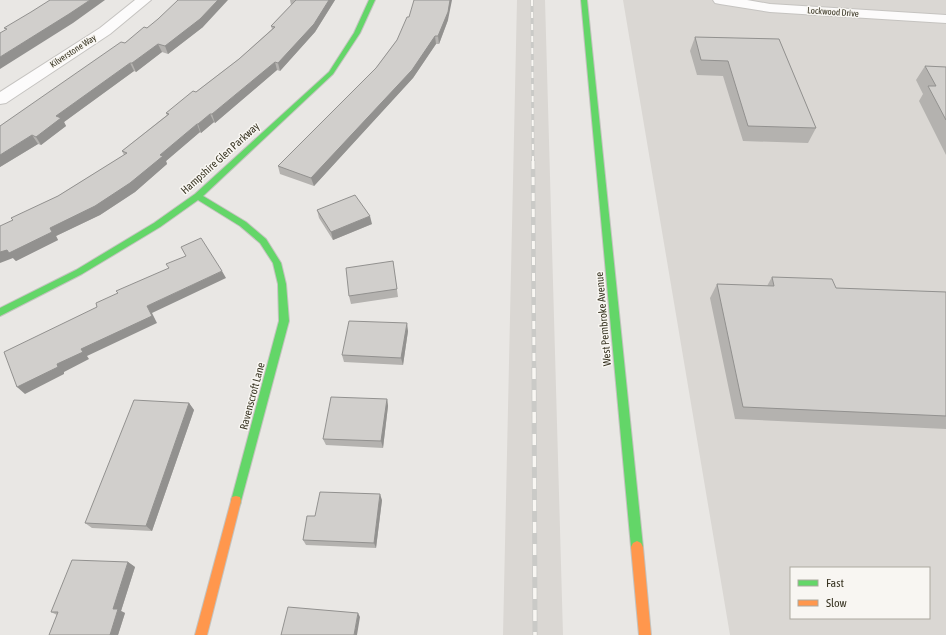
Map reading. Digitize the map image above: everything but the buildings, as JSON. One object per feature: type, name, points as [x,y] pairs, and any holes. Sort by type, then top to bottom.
[{"type":"street","name":"Kilverstone Way","points":[[0,99],[105,31],[144,0]]},
{"type":"street","name":"Hampshire Glen Parkway","points":[[0,312],[79,272],[157,226],[198,196],[331,73],[358,33],[372,0]]},
{"type":"street","name":"West Pembroke Avenue","points":[[584,0],[645,635]]},
{"type":"street","name":"Lockwood Drive","points":[[720,0],[770,8],[946,19]]},
{"type":"street","name":"Ravenscroft Lane","points":[[198,196],[242,222],[263,240],[278,264],[284,294],[284,321],[201,635]]},
{"type":"shaded area","points":[[517,0],[545,0],[563,635],[503,635]]},
{"type":"shaded area","points":[[623,0],[946,0],[946,635],[730,635]]},
{"type":"railway","points":[[532,0],[533,162]]},
{"type":"railway","points":[[533,161],[534,369]]},
{"type":"railway","points":[[534,368],[535,635]]},
{"type":"traffic: fast","points":[[0,312],[79,272],[157,225],[198,196],[331,73],[357,33],[372,0]]},
{"type":"traffic: fast","points":[[584,0],[637,547]]},
{"type":"traffic: fast","points":[[198,196],[243,224],[263,241],[277,263],[282,284],[284,321],[236,501]]},
{"type":"traffic: slow","points":[[201,635],[236,501]]},
{"type":"traffic: slow","points":[[637,547],[645,635]]}]
